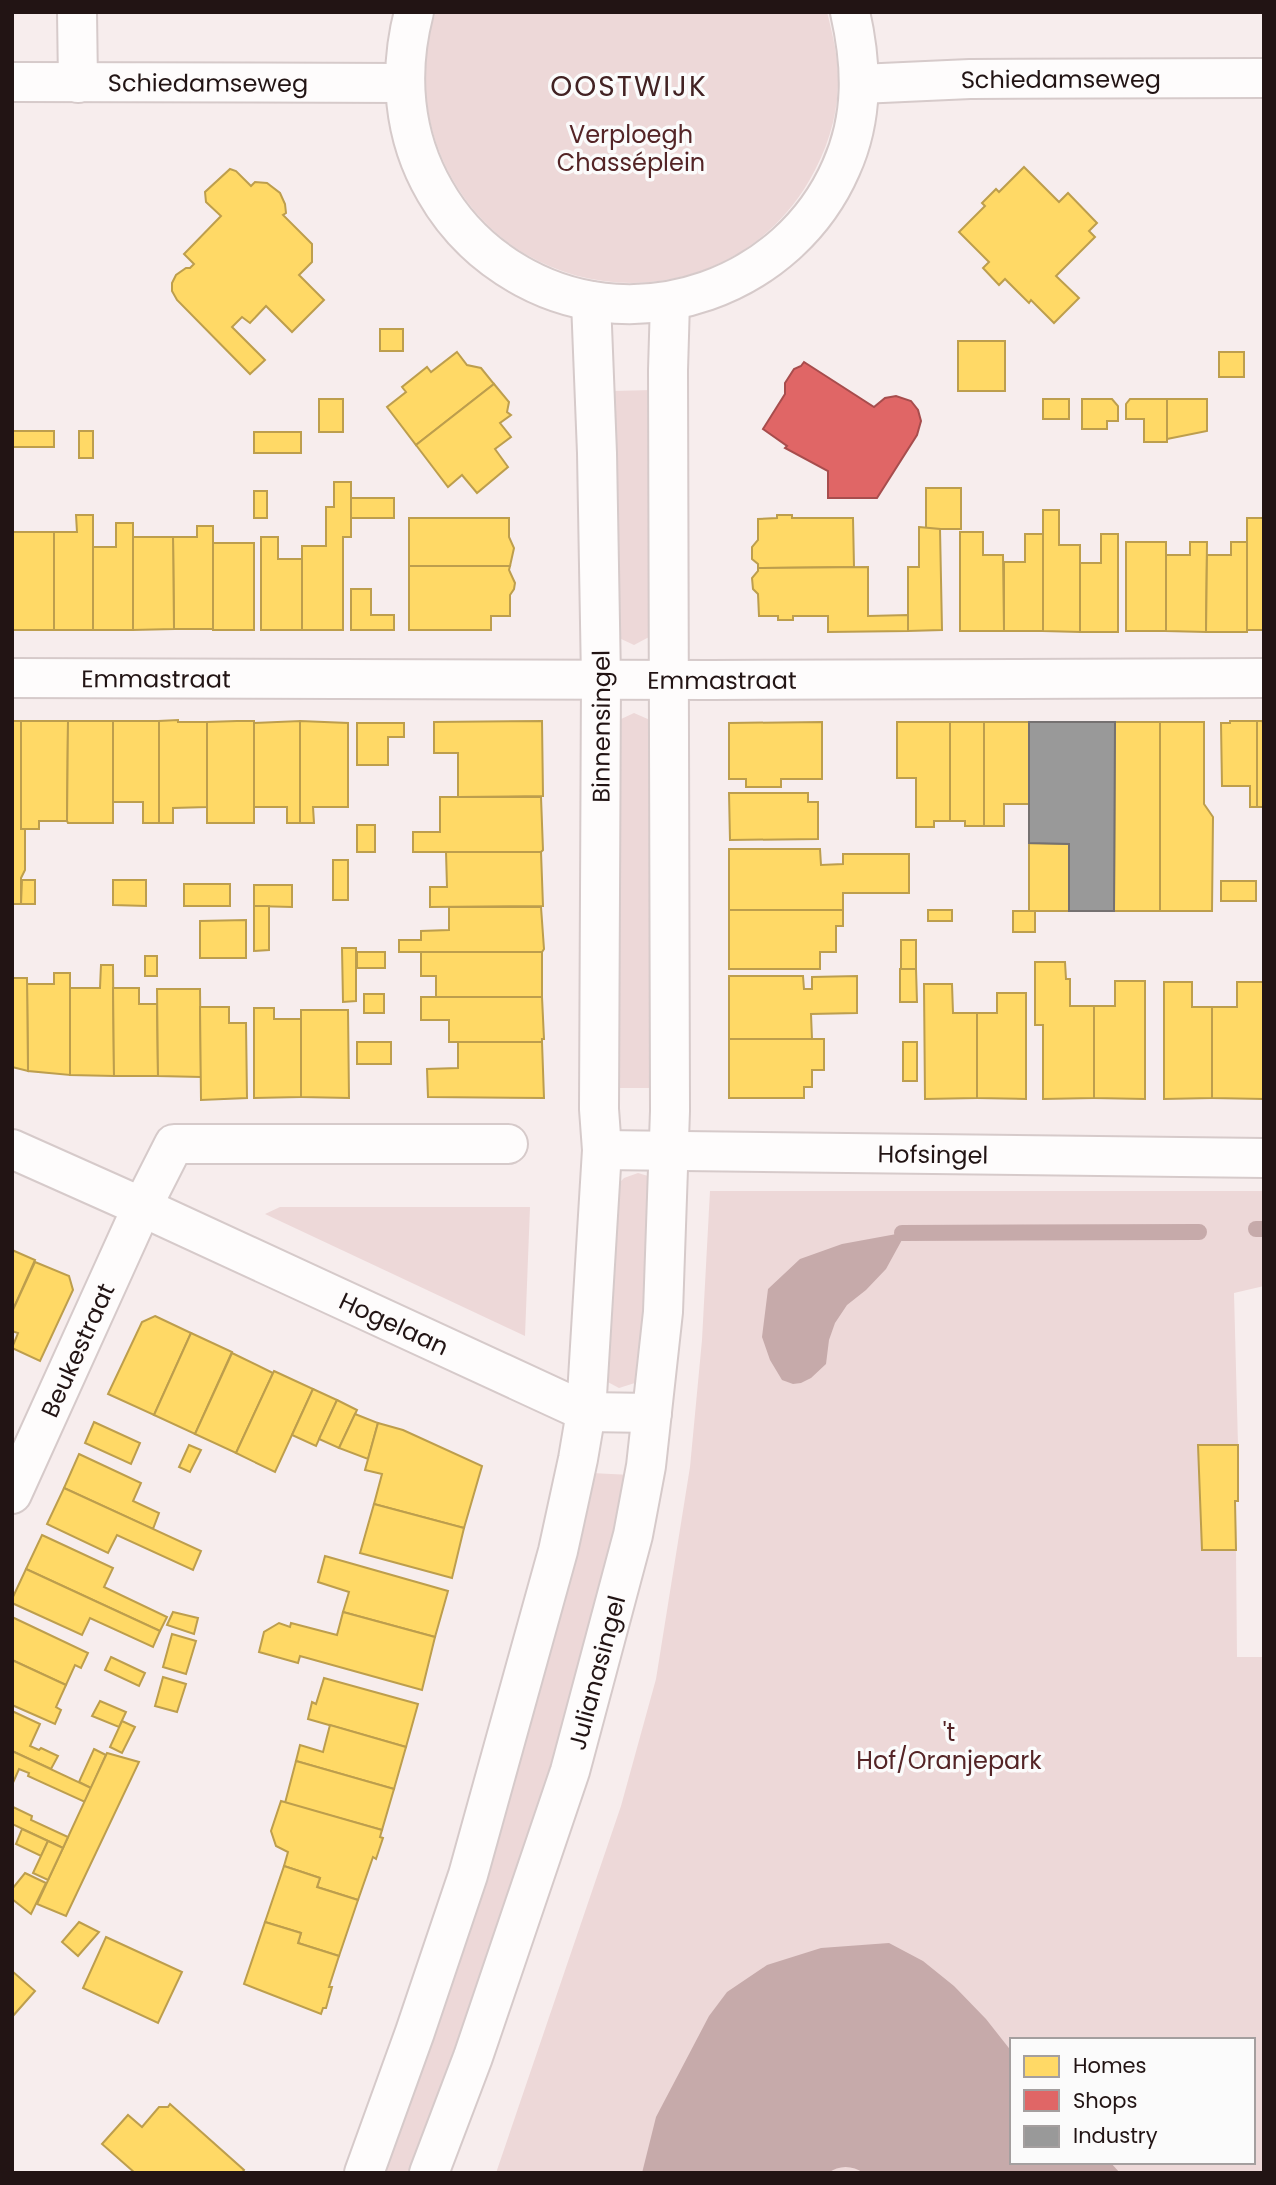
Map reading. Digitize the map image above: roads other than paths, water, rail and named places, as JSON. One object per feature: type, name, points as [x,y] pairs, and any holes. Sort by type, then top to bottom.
[{"type":"street","points":[[77,12],[78,83]]},
{"type":"street","points":[[414,12],[407,41],[404,83],[407,115],[426,177],[455,221],[473,240],[515,272],[538,285],[591,301],[632,305],[670,302],[729,283],[768,260],[809,219],[826,196],[841,167],[856,113],[860,84],[858,48],[850,12]]},
{"type":"street","name":"Schiedamseweg","points":[[860,84],[970,79],[1264,78]]},
{"type":"street","name":"Schiedamseweg","points":[[12,82],[404,83]]},
{"type":"street","name":"Binnensingel","points":[[591,301],[601,679],[599,1109],[602,1150]]},
{"type":"street","points":[[669,1151],[670,302]]},
{"type":"street","name":"Emmastraat","points":[[12,678],[1264,678]]},
{"type":"street","points":[[142,1207],[174,1144],[508,1144]]},
{"type":"street","name":"Hogelaan","points":[[12,1149],[586,1412],[652,1413]]},
{"type":"street","points":[[363,2173],[415,2032],[468,1875],[558,1551],[586,1412],[602,1150]]},
{"type":"street","name":"Hofsingel","points":[[602,1150],[1264,1158]]},
{"type":"street","name":"Julianasingel","points":[[429,2173],[473,2057],[570,1771],[634,1535],[646,1466],[663,1312],[669,1151]]},
{"type":"street","name":"Beukestraat","points":[[12,1493],[142,1207]]},
{"type":"waterway","points":[[1256,1229],[1264,1229]]},
{"type":"waterway","points":[[902,1233],[1199,1232]]},
{"type":"district","name":"OOSTWIJK","points":[[629,86]]},
{"type":"park label","name":"Verploegh Chasséplein","points":[[631,148]]},
{"type":"park label","name":"'t Hof/Oranjepark","points":[[949,1746]]}]
